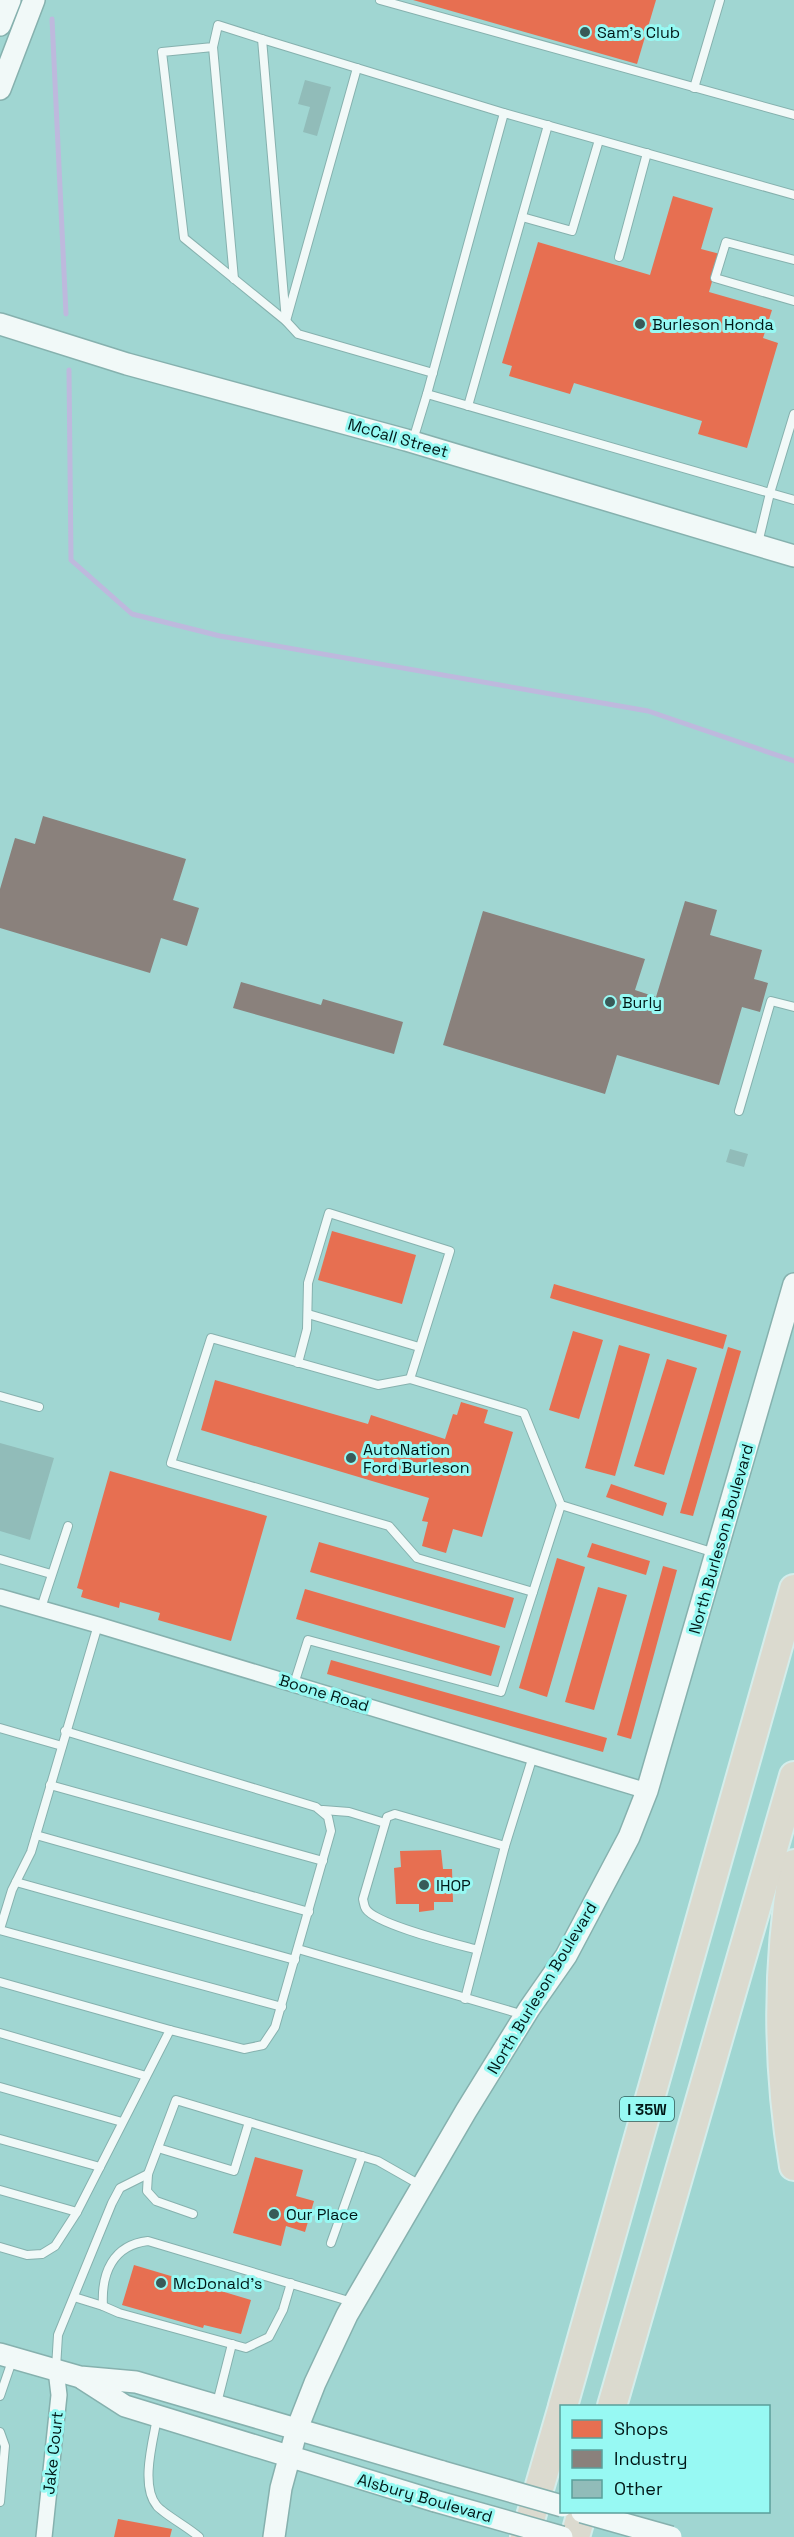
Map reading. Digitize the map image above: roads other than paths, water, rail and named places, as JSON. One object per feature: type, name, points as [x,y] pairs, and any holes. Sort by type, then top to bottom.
[{"type":"highway","name":"I 35W","points":[[563,2405],[794,1588]]},
{"type":"highway","name":"I 35W","points":[[612,2405],[794,1776]]},
{"type":"highway","points":[[794,1864],[782,1965],[781,2044],[794,2166]]},
{"type":"highway","name":"I 35W","points":[[525,2537],[560,2415]]},
{"type":"highway","points":[[575,2537],[581,2513]]},
{"type":"main road","points":[[0,25],[10,0]]},
{"type":"main road","points":[[0,89],[7,52],[34,0]]},
{"type":"main road","name":"McCall Street","points":[[0,324],[127,364],[413,442],[794,556]]},
{"type":"main road","name":"North Burleson Boulevard","points":[[274,2537],[281,2488],[297,2429],[326,2358],[354,2302],[525,2016],[566,1956],[629,1837],[647,1791],[794,1284]]},
{"type":"main road","points":[[7,2356],[80,2377],[115,2390]]},
{"type":"main road","name":"Alsbury Boulevard","points":[[560,2506],[136,2382],[115,2390],[124,2406],[435,2501],[562,2537]]},
{"type":"main road","points":[[589,2513],[671,2537]]},
{"type":"street","name":"Boone Road","points":[[0,1597],[98,1624],[647,1791]]},
{"type":"street","name":"Jake Court","points":[[44,2537],[59,2396],[56,2370]]},
{"type":"lane","points":[[380,0],[794,115]]},
{"type":"lane","points":[[694,88],[720,0]]},
{"type":"lane","points":[[234,279],[213,47],[218,25],[504,113],[794,195]]},
{"type":"lane","points":[[262,39],[286,321]]},
{"type":"lane","points":[[213,47],[162,52],[184,238],[286,321],[298,334],[433,373]]},
{"type":"lane","points":[[286,321],[357,68]]},
{"type":"lane","points":[[413,442],[504,113]]},
{"type":"lane","points":[[468,406],[548,125]]},
{"type":"lane","points":[[522,217],[572,231],[599,140]]},
{"type":"lane","points":[[619,256],[647,153]]},
{"type":"lane","points":[[794,260],[726,242],[715,279],[794,301]]},
{"type":"lane","points":[[427,394],[794,500]]},
{"type":"lane","points":[[757,545],[794,414]]},
{"type":"lane","points":[[739,1111],[771,1000],[794,1007]]},
{"type":"lane","points":[[298,1363],[307,1329],[308,1283],[329,1213],[450,1251],[410,1379]]},
{"type":"lane","points":[[308,1314],[419,1347]]},
{"type":"lane","points":[[294,1684],[308,1640],[501,1692],[561,1505],[524,1413],[410,1379],[378,1385],[211,1338],[171,1462],[389,1526],[417,1558],[533,1592]]},
{"type":"lane","points":[[0,1396],[39,1407]]},
{"type":"lane","points":[[561,1505],[717,1553]]},
{"type":"lane","points":[[41,1608],[68,1526]]},
{"type":"lane","points":[[0,1559],[51,1574]]},
{"type":"lane","points":[[98,1624],[31,1852],[16,1881],[0,1930],[282,2007]]},
{"type":"lane","points":[[0,1728],[62,1746]]},
{"type":"lane","points":[[65,1731],[323,1810],[350,1812],[385,1822]]},
{"type":"lane","points":[[465,1999],[505,1846],[533,1756]]},
{"type":"lane","points":[[50,1785],[323,1861]]},
{"type":"lane","points":[[0,1982],[243,2049],[254,2048],[268,2041],[282,2007],[331,1831],[328,1817],[323,1810]]},
{"type":"lane","points":[[478,1950],[411,1931],[376,1917],[366,1909],[363,1899],[385,1822],[387,1817],[395,1814],[505,1846]]},
{"type":"lane","points":[[36,1835],[309,1912]]},
{"type":"lane","points":[[16,1881],[295,1960]]},
{"type":"lane","points":[[298,1949],[525,2016]]},
{"type":"lane","points":[[0,2247],[27,2255],[42,2254],[55,2246],[77,2212],[171,2030]]},
{"type":"lane","points":[[0,2033],[146,2076]]},
{"type":"lane","points":[[0,2086],[122,2122]]},
{"type":"lane","points":[[193,2214],[156,2201],[147,2191],[148,2174],[176,2100],[378,2161],[422,2186]]},
{"type":"lane","points":[[158,2148],[234,2171],[249,2122]]},
{"type":"lane","points":[[0,2139],[100,2167]]},
{"type":"lane","points":[[331,2243],[362,2156]]},
{"type":"lane","points":[[56,2370],[58,2335],[112,2203],[120,2188],[148,2174]]},
{"type":"lane","points":[[0,2190],[77,2212]]},
{"type":"lane","points":[[104,2306],[105,2281],[112,2262],[122,2248],[136,2242],[148,2241],[354,2302]]},
{"type":"lane","points":[[74,2297],[119,2313],[246,2348],[269,2337],[283,2310],[291,2283]]},
{"type":"lane","points":[[216,2406],[232,2344]]},
{"type":"lane","points":[[0,2396],[7,2356]]},
{"type":"lane","points":[[157,2416],[151,2446],[149,2484],[157,2505],[199,2537]]},
{"type":"lane","points":[[0,2432],[5,2446],[0,2502]]},
{"type":"waterway","points":[[52,19],[66,314]]},
{"type":"waterway","points":[[69,370],[71,560],[132,614],[220,636],[648,711],[794,761]]},
{"type":"place","name":"Sam's Club","points":[[585,32]]},
{"type":"place","name":"Burleson Honda","points":[[640,324]]},
{"type":"place","name":"Burly","points":[[610,1002]]},
{"type":"place","name":"AutoNation Ford Burleson","points":[[351,1458]]},
{"type":"place","name":"IHOP","points":[[424,1885]]},
{"type":"place","name":"Our Place","points":[[274,2214]]},
{"type":"place","name":"McDonald's","points":[[161,2283]]}]
